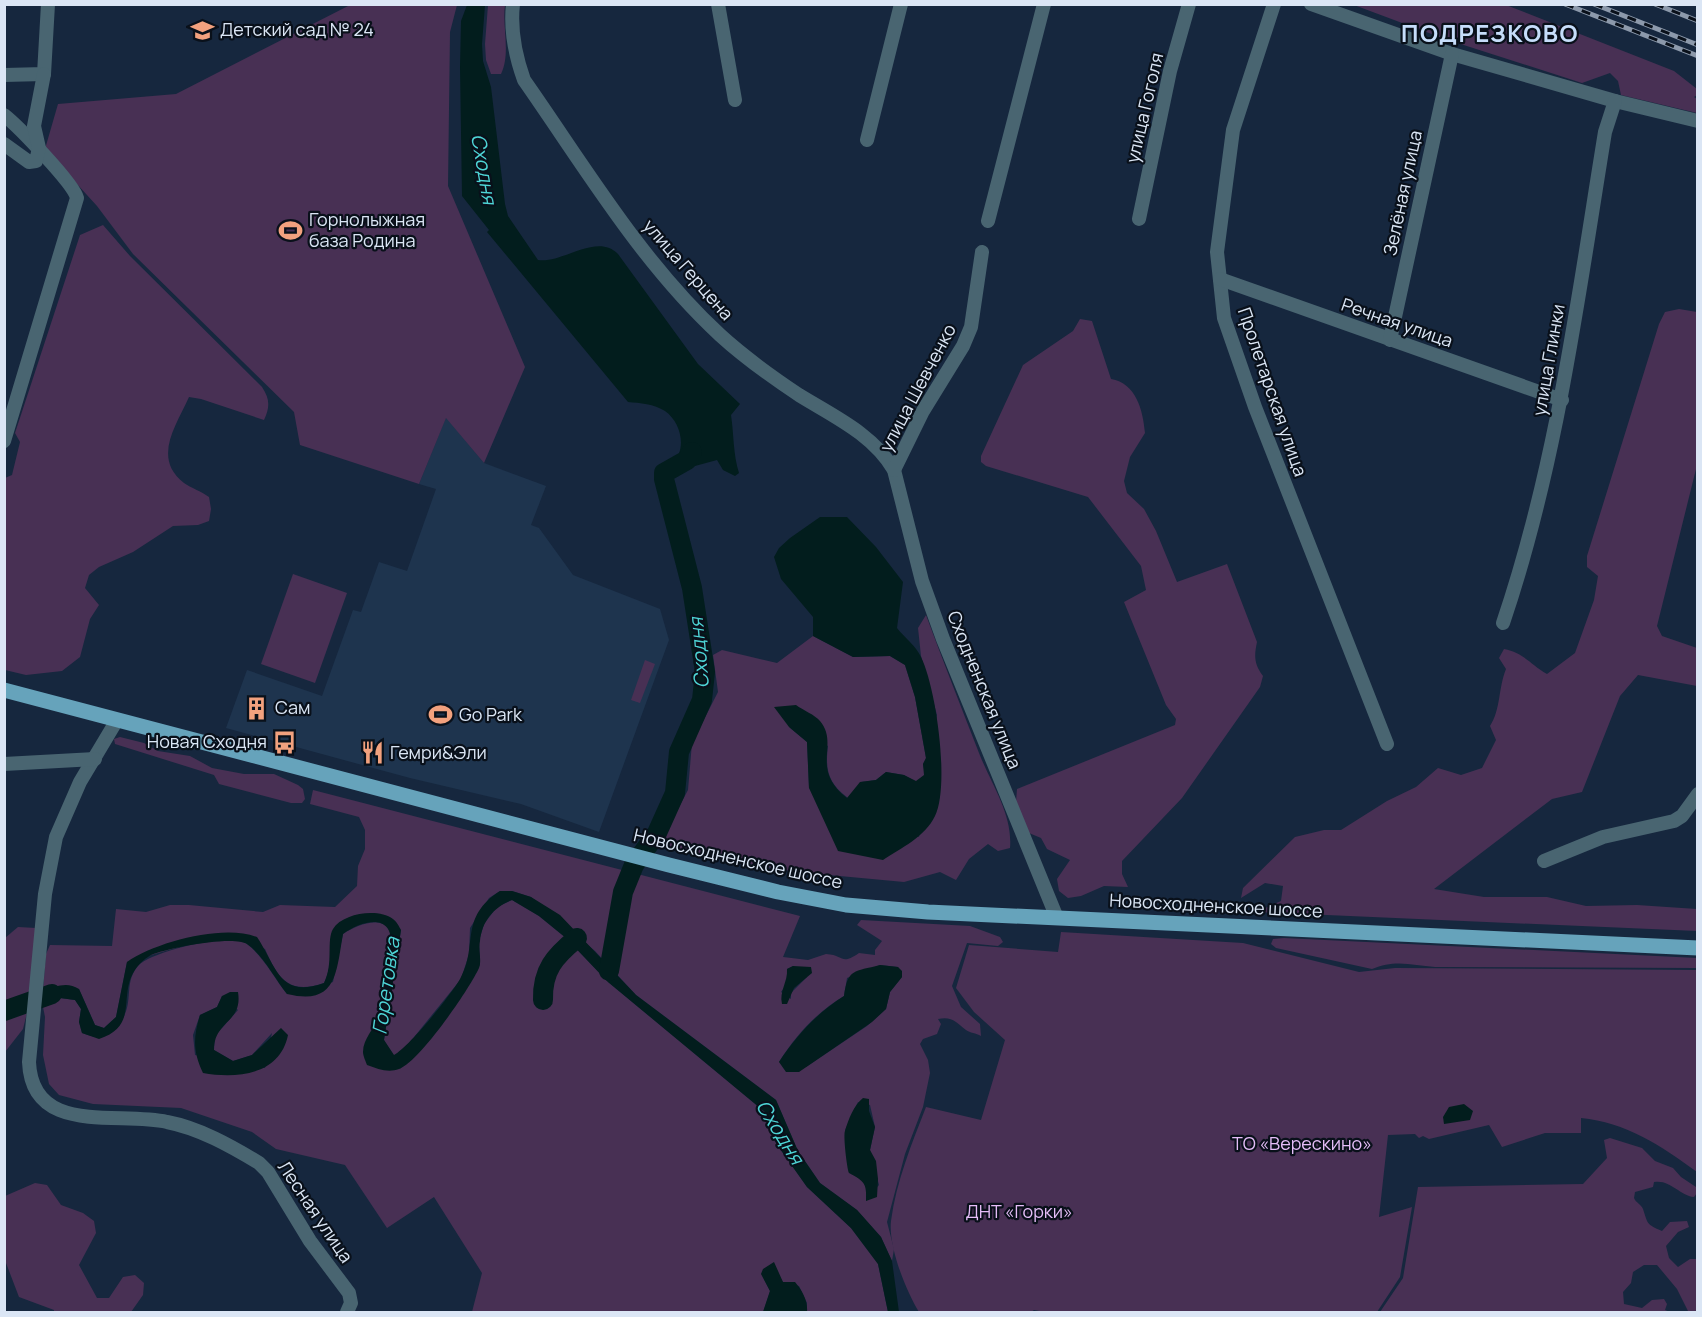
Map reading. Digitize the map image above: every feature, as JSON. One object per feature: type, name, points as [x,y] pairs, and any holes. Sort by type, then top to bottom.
[{"type":"main road","name":"Новосходненское шоссе","points":[[4,690],[669,865],[778,892],[846,905],[928,912],[1698,948]]},
{"type":"street","points":[[4,144],[29,162],[36,161],[39,148],[34,126],[44,74],[48,4]]},
{"type":"street","name":"улица Герцена","points":[[513,4],[515,55],[524,80],[648,257],[733,347],[783,384],[863,435],[886,456],[894,470]]},
{"type":"street","points":[[718,4],[735,100]]},
{"type":"street","points":[[867,140],[901,4]]},
{"type":"street","points":[[988,221],[1044,4]]},
{"type":"street","name":"улица Гоголя","points":[[1139,219],[1170,71],[1189,4]]},
{"type":"street","name":"Пролетарская улица","points":[[1275,4],[1233,130],[1217,252],[1224,318],[1255,407],[1387,744]]},
{"type":"street","points":[[1311,4],[1452,54],[1616,101],[1698,121]]},
{"type":"street","name":"Зелёная улица","points":[[1390,340],[1452,54]]},
{"type":"street","points":[[4,75],[44,74]]},
{"type":"street","name":"улица Глинки","points":[[1503,623],[1530,538],[1562,400],[1605,132],[1616,101]]},
{"type":"street","points":[[4,115],[39,148],[73,189],[76,198],[4,441]]},
{"type":"street","name":"улица Шевченко","points":[[894,470],[923,411],[967,336],[976,309],[982,252]]},
{"type":"street","name":"Речная улица","points":[[1220,279],[1562,400]]},
{"type":"street","name":"Сходненская улица","points":[[894,470],[922,581],[943,639],[1057,918]]},
{"type":"street","name":"Лесная улица","points":[[117,720],[80,782],[56,837],[45,894],[30,1073],[37,1094],[45,1102],[64,1113],[143,1118],[190,1128],[259,1163],[310,1241],[349,1293],[351,1303],[347,1312]]},
{"type":"street","points":[[4,764],[94,759]]},
{"type":"street","points":[[1544,861],[1604,837],[1674,820],[1682,816],[1698,794]]},
{"type":"shaded area","points":[[446,417],[484,463],[546,486],[531,525],[539,528],[573,575],[660,609],[669,640],[599,832],[521,804],[410,778],[226,728],[247,670],[322,696],[353,610],[361,612],[379,562],[407,571],[436,489],[419,484]]},
{"type":"green space","name":"Горнолыжная база Родина","points":[[350,5],[457,5],[450,32],[448,186],[525,367],[484,463],[446,418],[419,484],[300,445],[294,412],[133,254],[97,206],[45,149],[58,104],[176,94]]},
{"type":"green space","points":[[488,5],[505,5],[506,49],[501,74],[491,74],[486,60]]},
{"type":"green space","points":[[1354,5],[1506,5],[1674,71],[1697,89],[1697,95],[1694,97],[1697,99],[1697,113],[1621,95],[1618,81],[1610,73],[1582,83],[1445,39]]},
{"type":"green space","points":[[103,225],[130,256],[262,387],[267,395],[268,407],[264,420],[189,397],[173,430],[168,452],[169,463],[174,473],[184,483],[209,497],[211,509],[209,521],[198,525],[173,526],[133,552],[99,567],[89,575],[85,588],[99,605],[90,619],[80,657],[62,671],[26,675],[5,670],[5,478],[12,475],[20,442],[15,433],[80,235]]},
{"type":"green space","points":[[1679,309],[1697,312],[1697,465],[1657,626],[1662,636],[1697,648],[1697,686],[1638,675],[1620,696],[1582,792],[1552,799],[1434,889],[1484,897],[1547,897],[1586,906],[1637,905],[1697,909],[1697,931],[1256,912],[1281,901],[1283,886],[1265,883],[1241,898],[1243,888],[1295,837],[1324,830],[1341,830],[1387,801],[1416,787],[1438,768],[1461,775],[1482,768],[1496,740],[1490,726],[1496,713],[1506,669],[1499,658],[1504,649],[1522,656],[1547,674],[1575,653],[1594,600],[1598,576],[1587,567],[1587,556],[1659,324],[1665,312]]},
{"type":"green space","points":[[1080,319],[1092,321],[1111,379],[1127,386],[1140,407],[1145,433],[1130,457],[1124,481],[1127,493],[1144,509],[1156,531],[1177,582],[1227,564],[1257,642],[1256,660],[1263,676],[1260,687],[1182,798],[1122,861],[1122,874],[1128,887],[1104,886],[1081,896],[1068,898],[1059,891],[1057,879],[1070,860],[1047,849],[1041,838],[1029,833],[1016,802],[1017,789],[1175,725],[1176,719],[1166,705],[1124,602],[1146,590],[1141,566],[1088,497],[986,466],[981,462],[981,456],[1023,365],[1073,331]]},
{"type":"green space","points":[[293,574],[347,593],[315,683],[261,664]]},
{"type":"green space","points":[[926,615],[979,753],[1005,811],[1010,848],[998,851],[988,844],[969,859],[956,880],[940,872],[904,882],[797,872],[695,855],[659,845],[688,790],[692,743],[718,692],[713,655],[722,650],[777,663],[813,636],[853,657],[890,656],[905,665],[915,697],[926,758],[923,764],[925,775],[916,782],[904,775],[886,772],[876,780],[861,782],[848,798],[836,787],[829,775],[828,746],[789,727],[807,742],[809,788],[919,837],[937,715],[921,656],[918,628]]},
{"type":"green space","points":[[645,660],[655,664],[640,703],[631,700]]},
{"type":"green space","points":[[120,737],[144,743],[158,751],[190,756],[212,768],[244,774],[274,774],[303,789],[305,799],[302,803],[291,803],[219,784],[214,775],[115,744],[114,739]]},
{"type":"green space","points":[[313,790],[800,916],[783,957],[808,960],[826,954],[845,959],[859,953],[875,955],[875,950],[882,941],[857,925],[861,920],[970,926],[1000,937],[1003,942],[998,946],[967,943],[952,986],[961,1007],[980,1024],[981,1036],[968,1031],[954,1020],[943,1018],[938,1019],[941,1024],[937,1034],[923,1039],[920,1044],[928,1060],[930,1073],[923,1107],[905,1154],[887,1222],[894,1249],[892,1261],[881,1237],[857,1210],[820,1183],[798,1151],[776,1100],[636,995],[595,951],[531,897],[512,891],[500,891],[489,898],[470,928],[469,954],[461,979],[406,1047],[394,1056],[384,1040],[401,930],[371,913],[330,939],[330,962],[326,978],[324,983],[312,986],[302,987],[286,982],[275,969],[265,949],[227,933],[127,962],[116,1017],[104,1028],[95,1025],[79,989],[43,990],[46,954],[50,945],[112,946],[116,909],[146,912],[170,905],[189,905],[263,912],[280,905],[335,907],[357,886],[358,866],[365,849],[365,830],[359,817],[310,804]],"holes":[[[880,965],[898,967],[902,977],[890,992],[886,1009],[867,1026],[806,1067],[779,1062],[808,1025],[844,996],[847,978]],[[793,966],[807,977],[791,993],[791,999],[781,992],[788,982],[787,969]],[[858,1102],[870,1105],[875,1127],[870,1150],[879,1185],[866,1201],[867,1188],[860,1177],[855,1176],[845,1130]]]},
{"type":"green space","points":[[512,900],[539,916],[566,938],[608,982],[765,1112],[778,1146],[807,1187],[851,1228],[878,1264],[888,1312],[807,1312],[807,1303],[799,1286],[783,1282],[776,1273],[764,1279],[770,1291],[763,1312],[472,1312],[482,1273],[434,1197],[387,1228],[345,1165],[276,1149],[252,1132],[181,1108],[93,1104],[59,1095],[49,1084],[43,1055],[45,1017],[42,1002],[60,998],[75,1000],[81,1009],[79,1022],[82,1033],[97,1037],[105,1036],[122,1020],[127,1008],[131,978],[138,966],[146,960],[174,949],[225,940],[238,941],[253,949],[287,994],[333,982],[343,934],[367,923],[375,922],[388,928],[391,947],[378,1011],[371,1027],[400,1069],[480,965],[479,941],[484,924],[497,907]],"holes":[[[222,996],[238,1010],[215,1036],[214,1050],[233,1061],[252,1055],[272,1033],[265,1068],[195,1055],[193,1035],[200,1015],[217,1007]]]},
{"type":"green space","points":[[18,927],[36,928],[29,1005],[23,1029],[5,1052],[5,938]]},
{"type":"green space","name":"ДНТ «Горки»","points":[[1061,932],[1243,943],[1359,972],[1395,968],[1697,970],[1697,1172],[1670,1153],[1628,1130],[1613,1124],[1581,1118],[1581,1133],[1545,1133],[1502,1147],[1489,1125],[1429,1139],[1423,1136],[1419,1138],[1415,1134],[1388,1135],[1379,1217],[1412,1207],[1400,1277],[1377,1312],[1045,1312],[1034,1310],[1031,1312],[919,1312],[899,1268],[892,1243],[893,1206],[905,1163],[926,1107],[981,1120],[1005,1040],[974,1012],[956,988],[969,945],[1058,952]]},
{"type":"green space","points":[[1273,939],[1697,958],[1697,968],[1435,967],[1396,963],[1372,969],[1276,948],[1271,944]]},
{"type":"green space","points":[[1610,1138],[1642,1148],[1655,1161],[1673,1168],[1681,1177],[1696,1187],[1697,1193],[1694,1197],[1665,1183],[1654,1182],[1653,1187],[1635,1192],[1634,1198],[1642,1207],[1648,1223],[1662,1231],[1670,1222],[1687,1221],[1689,1227],[1678,1232],[1666,1246],[1669,1258],[1678,1267],[1690,1259],[1697,1259],[1697,1312],[1688,1311],[1677,1289],[1657,1265],[1644,1265],[1633,1272],[1631,1283],[1623,1292],[1624,1304],[1642,1308],[1652,1300],[1664,1299],[1667,1304],[1665,1310],[1670,1312],[1380,1312],[1403,1278],[1418,1187],[1583,1184],[1607,1158],[1604,1140]]},
{"type":"green space","points":[[35,1183],[47,1185],[61,1205],[83,1213],[94,1221],[96,1233],[79,1265],[97,1298],[109,1298],[123,1277],[135,1275],[144,1283],[143,1295],[131,1312],[54,1312],[54,1310],[19,1297],[6,1263],[5,1196]]},
{"type":"water","points":[[467,5],[485,5],[483,61],[491,87],[508,216],[538,260],[558,258],[579,250],[600,246],[610,248],[618,254],[698,364],[740,404],[731,415],[739,473],[735,476],[723,470],[717,460],[673,472],[670,465],[679,453],[681,438],[671,416],[647,404],[628,402],[487,232],[489,230],[462,196],[461,21]]},
{"type":"water","points":[[820,517],[847,517],[876,547],[903,582],[897,628],[919,653],[932,690],[941,760],[939,801],[935,816],[919,836],[883,860],[838,851],[809,788],[807,742],[789,727],[774,707],[796,705],[820,721],[827,739],[827,767],[830,777],[847,798],[860,782],[876,780],[886,772],[904,775],[916,781],[924,775],[923,764],[926,758],[915,697],[905,665],[890,656],[853,657],[813,636],[813,617],[781,579],[774,557],[779,548]]},
{"type":"water","points":[[500,891],[512,891],[531,897],[560,915],[636,995],[776,1100],[798,1151],[820,1183],[857,1210],[881,1237],[892,1261],[899,1312],[888,1312],[878,1264],[851,1228],[807,1187],[778,1146],[765,1112],[608,982],[566,938],[539,916],[512,900],[494,911],[486,921],[481,934],[479,968],[455,1008],[408,1064],[391,1071],[367,1065],[363,1054],[365,1042],[379,1015],[382,983],[391,947],[391,936],[387,928],[375,922],[359,925],[343,934],[338,962],[331,983],[325,991],[316,995],[287,994],[253,949],[247,944],[229,941],[185,946],[151,955],[137,967],[131,977],[124,1017],[120,1026],[99,1039],[82,1033],[79,1022],[81,1009],[75,1000],[60,998],[42,1002],[43,990],[70,985],[79,989],[95,1025],[104,1028],[116,1017],[127,962],[172,942],[190,937],[226,933],[257,937],[281,977],[297,987],[309,987],[324,983],[329,968],[330,940],[333,929],[344,919],[352,916],[379,914],[393,919],[401,930],[384,1040],[394,1055],[410,1042],[460,979],[468,955],[474,922],[487,901]]},
{"type":"water","points":[[880,965],[898,967],[902,971],[902,977],[890,992],[886,1009],[872,1022],[799,1072],[786,1072],[779,1062],[808,1025],[844,996],[850,976],[858,971]]},
{"type":"water","points":[[793,966],[811,967],[812,973],[794,988],[787,1004],[782,1004],[787,969]]},
{"type":"water","points":[[230,992],[238,992],[236,1010],[218,1033],[214,1050],[233,1061],[252,1055],[281,1028],[288,1035],[276,1059],[267,1066],[243,1074],[203,1073],[195,1045],[200,1015],[217,1007],[222,996]]},
{"type":"water","points":[[863,1098],[869,1099],[869,1111],[875,1127],[870,1150],[876,1161],[878,1179],[877,1197],[866,1201],[864,1183],[849,1173],[844,1139],[850,1118]]},
{"type":"water","points":[[1464,1104],[1473,1111],[1470,1120],[1444,1124],[1443,1117],[1449,1107]]},
{"type":"water","points":[[774,1262],[783,1282],[795,1282],[800,1289],[807,1312],[763,1312],[770,1291],[761,1274],[763,1269]]},
{"type":"waterway","name":"Сходня","points":[[609,971],[623,892],[634,865],[657,833],[675,793],[679,752],[702,700],[705,672],[692,588],[664,479],[664,473],[687,460],[692,452]]},
{"type":"waterway","points":[[543,1000],[543,989],[551,964],[577,938]]},
{"type":"waterway","name":"Горетовка","points":[[4,1011],[52,994]]},
{"type":"railway","points":[[1565,4],[1698,56]]},
{"type":"railway","points":[[1594,4],[1698,45]]},
{"type":"railway","points":[[1655,4],[1698,21]]},
{"type":"place","name":"Детский сад № 24","points":[[202,30]]},
{"type":"place","name":"Горнолыжная база Родина","points":[[291,230]]},
{"type":"place","name":"Сам","points":[[257,708]]},
{"type":"place","name":"Go Park","points":[[441,715]]},
{"type":"place","name":"Новая Сходня","points":[[285,742]]},
{"type":"place","name":"Гемри&Эли","points":[[372,753]]},
{"type":"district","name":"ПОДРЕЗКОВО","points":[[1490,34]]},
{"type":"park label","name":"ТО «Верескино»","points":[[1302,1144]]}]
